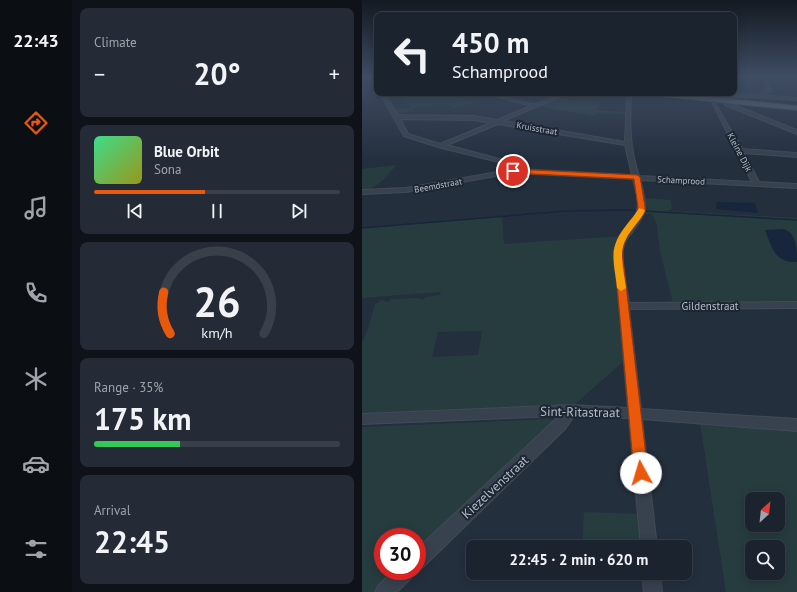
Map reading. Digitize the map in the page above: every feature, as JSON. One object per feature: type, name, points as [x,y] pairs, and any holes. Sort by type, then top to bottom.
[{"type":"main road","points":[[763,105],[797,108]]},
{"type":"street","points":[[389,105],[406,135],[440,146],[509,163],[512,165],[513,171]]},
{"type":"street","points":[[531,105],[536,106]]},
{"type":"street","points":[[440,146],[539,105]]},
{"type":"street","points":[[629,105],[628,144],[637,177],[641,211],[622,237],[619,245],[618,261],[648,540]]},
{"type":"street","name":"Kleine Dijk","points":[[715,105],[757,184]]},
{"type":"street","points":[[729,105],[797,132]]},
{"type":"street","name":"Kruisstraat","points":[[397,118],[466,118],[499,122],[628,144]]},
{"type":"street","points":[[740,151],[797,156]]},
{"type":"street","name":"Schamprood","points":[[513,171],[797,186]]},
{"type":"street","name":"Beemdstraat","points":[[362,192],[406,190],[513,171]]},
{"type":"street","name":"Gildenstraat","points":[[624,306],[797,306]]},
{"type":"street","name":"Sint-Ritastraat","points":[[362,419],[571,410],[797,425]]},
{"type":"street","name":"Kiezelvenstraat","points":[[426,552],[560,425],[571,410]]},
{"type":"street","points":[[384,592],[397,580]]},
{"type":"street","points":[[652,580],[653,592]]},
{"type":"green space","points":[[409,105],[438,105],[412,108],[413,111],[396,114],[395,110],[411,108]]},
{"type":"green space","points":[[445,105],[466,105],[455,108]]},
{"type":"green space","points":[[542,105],[600,105],[596,110],[626,112],[626,115],[598,113],[594,116],[539,106]]},
{"type":"green space","points":[[396,165],[377,185],[362,191],[362,169]]},
{"type":"green space","points":[[643,198],[671,200],[672,209],[667,211],[797,218],[797,302],[673,303],[660,251],[657,225],[652,214],[643,213]]},
{"type":"green space","points":[[502,216],[504,244],[620,236],[615,244],[614,250],[619,324],[625,360],[573,406],[427,413],[362,414],[362,343],[368,329],[375,304],[382,300],[388,302],[391,299],[418,298],[423,300],[426,297],[440,295],[441,292],[362,298],[362,228]],"holes":[[[482,331],[478,355],[432,357],[438,332]]]},
{"type":"green space","points":[[548,419],[554,420],[554,424],[426,543],[426,528],[374,528],[374,580],[386,580],[373,592],[362,592],[362,427]]},
{"type":"green space","points":[[700,423],[797,430],[797,592],[726,592]]},
{"type":"green space","points":[[584,512],[640,514],[642,540],[582,540]]},
{"type":"water","points":[[717,202],[755,203],[758,213],[716,209]]},
{"type":"water","points":[[783,229],[788,231],[794,238],[797,262],[783,260],[775,253],[765,230]]},
{"type":"waterway","points":[[362,228],[566,211],[627,210],[797,220]]},
{"type":"slow traffic","points":[[621,288],[618,261],[619,245],[622,237],[640,216],[641,210]]},
{"type":"route","points":[[513,171],[637,177],[642,207],[641,212],[640,216],[622,237],[618,251],[618,261],[641,473]]}]
